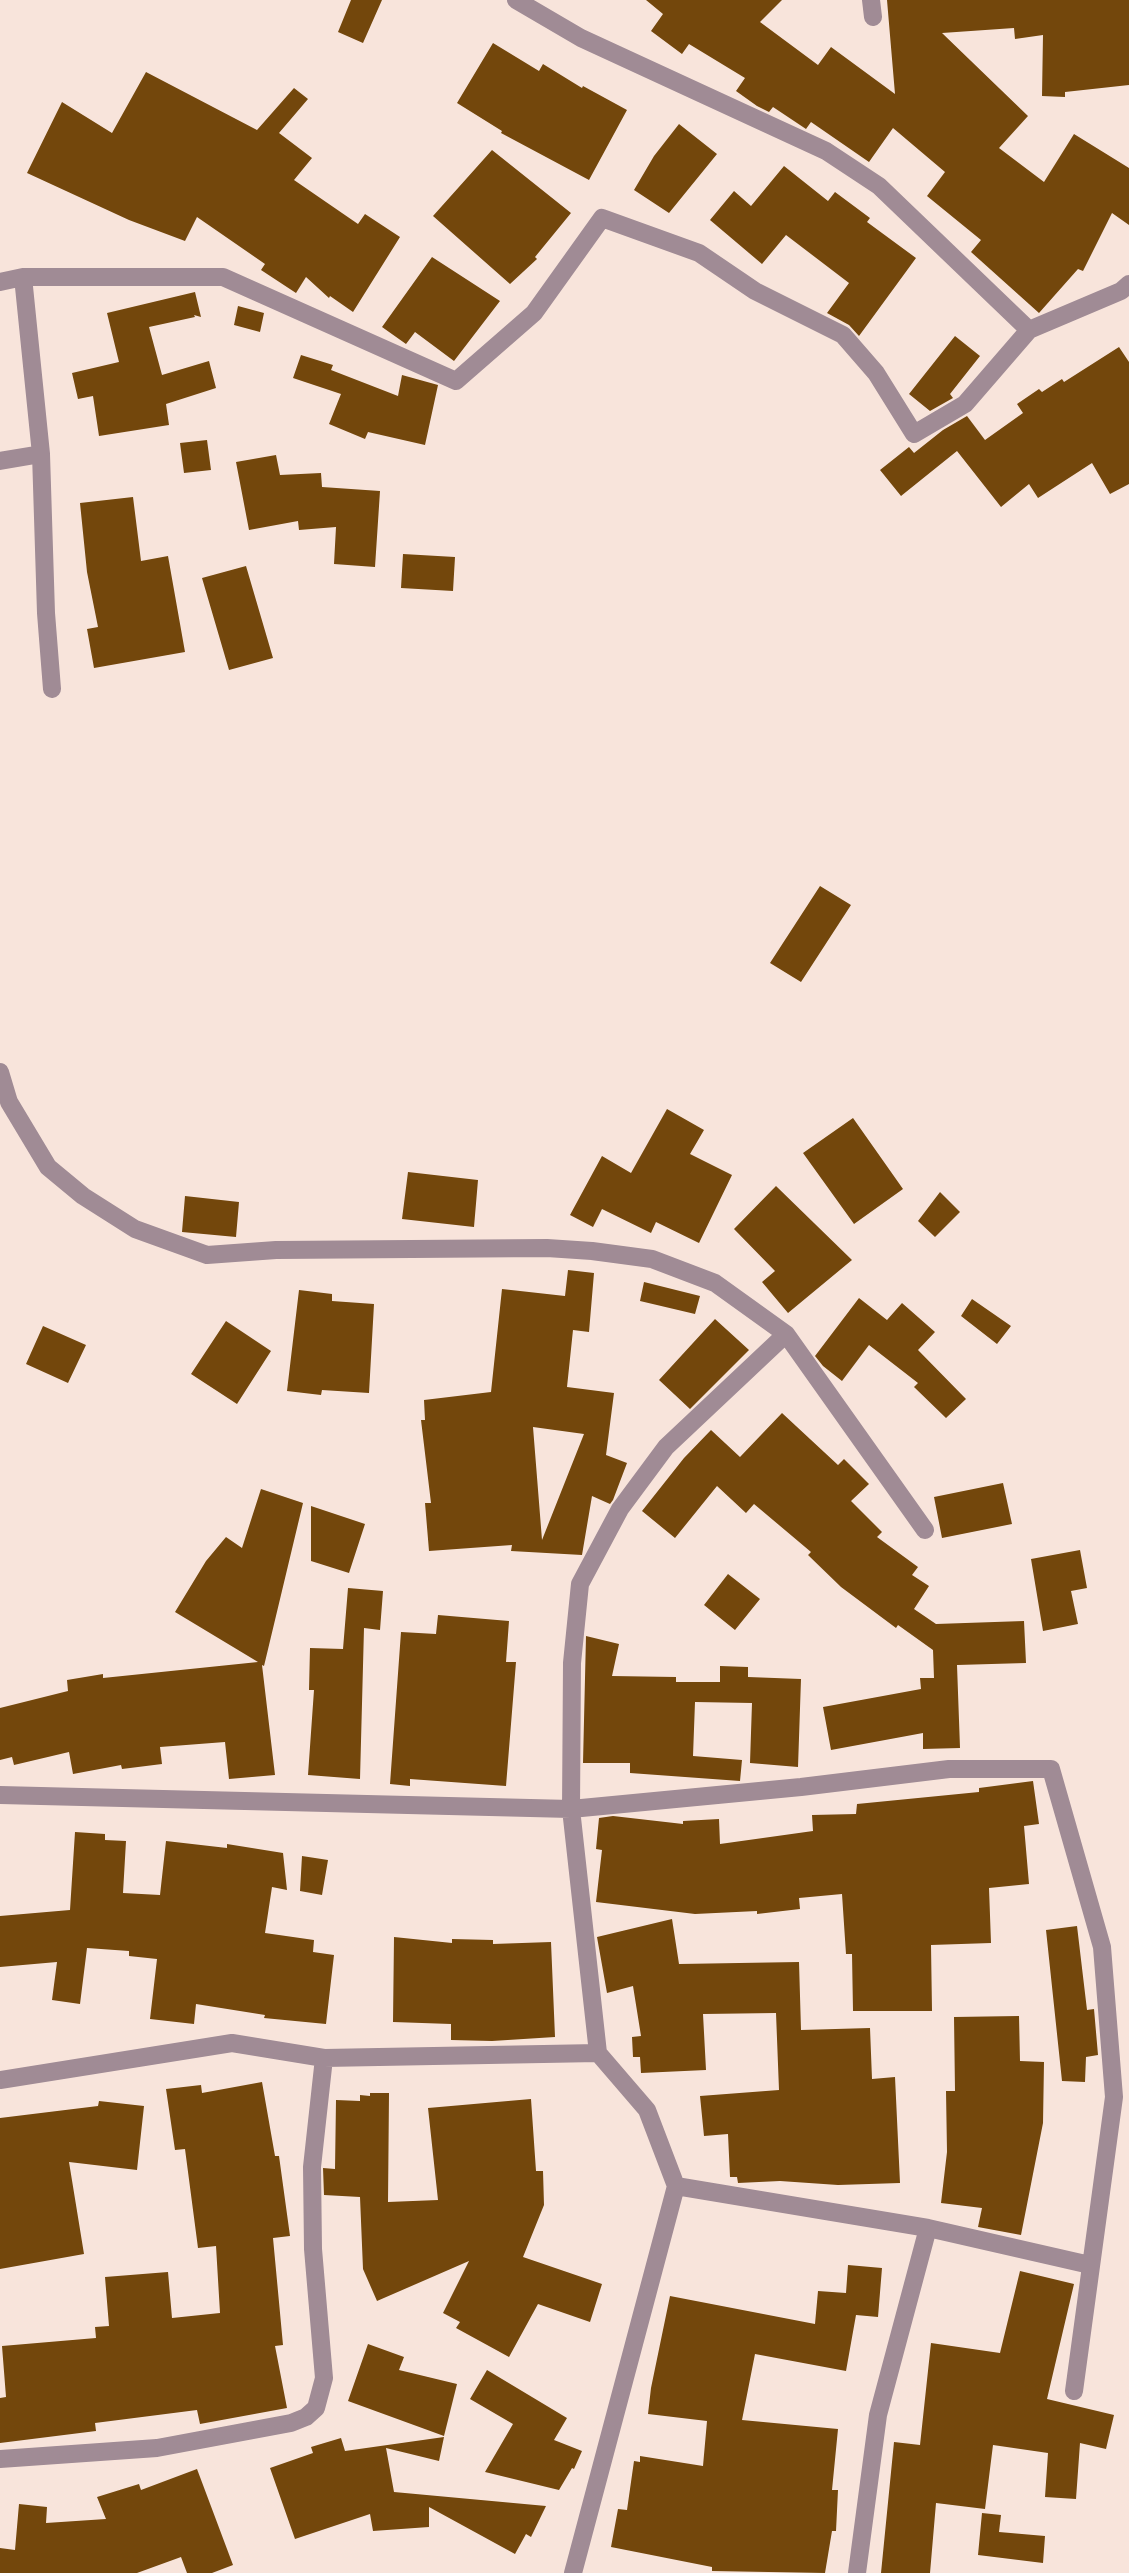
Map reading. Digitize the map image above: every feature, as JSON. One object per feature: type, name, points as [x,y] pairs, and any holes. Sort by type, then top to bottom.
[{"type":"street","points":[[516,0],[580,38],[826,151],[879,186],[1029,330]]},
{"type":"street","points":[[0,282],[23,277],[223,277],[456,381],[534,313],[602,218],[699,253],[755,291],[843,335],[876,373],[914,434],[965,404],[1029,330],[1121,291],[1129,284]]},
{"type":"street","points":[[23,277],[41,454],[46,613],[52,689]]},
{"type":"street","points":[[0,461],[41,454]]},
{"type":"street","points":[[0,1072],[9,1102],[48,1167],[83,1195],[135,1229],[207,1255],[289,1250],[547,1248],[652,1259],[715,1283],[786,1334],[925,1530]]},
{"type":"street","points":[[573,2573],[676,2186],[647,2110],[598,2053],[571,1809],[572,1663],[580,1584],[620,1510],[666,1447],[786,1334]]},
{"type":"street","points":[[0,1795],[571,1809],[801,1787],[950,1769],[1051,1769],[1102,1947],[1114,2097],[1074,2390]]},
{"type":"street","points":[[0,2080],[232,2043],[324,2058],[598,2053]]},
{"type":"street","points":[[0,2459],[157,2448],[291,2423],[306,2417],[316,2408],[324,2378],[313,2249],[312,2167],[324,2058]]},
{"type":"street","points":[[676,2186],[928,2228],[1090,2265]]},
{"type":"street","points":[[858,2573],[878,2414],[928,2228]]},
{"type":"building","points":[[351,0],[382,0],[363,43],[338,32]]},
{"type":"building","points":[[646,0],[782,0],[760,22],[818,65],[831,47],[895,94],[887,0],[1129,0],[1129,85],[1065,92],[1065,97],[1042,96],[1043,35],[1015,39],[1014,28],[942,33],[1028,116],[999,148],[1044,182],[1074,134],[1129,168],[1129,225],[1112,213],[1083,271],[1078,269],[1039,313],[971,252],[981,240],[927,196],[945,172],[893,128],[869,162],[811,122],[806,129],[773,107],[769,112],[757,106],[736,91],[745,78],[689,44],[682,54],[651,31],[663,14]]},
{"type":"building","points":[[493,43],[539,71],[543,64],[582,88],[583,86],[627,110],[589,180],[501,133],[502,131],[457,103]]},
{"type":"building","points":[[146,72],[257,130],[294,88],[308,99],[279,133],[312,158],[294,180],[358,224],[365,214],[400,237],[353,312],[330,296],[329,298],[306,277],[296,293],[261,270],[265,264],[197,217],[185,241],[129,220],[27,173],[62,102],[112,133]]},
{"type":"building","points":[[679,124],[717,154],[669,213],[634,190],[654,156]]},
{"type":"building","points":[[492,150],[571,213],[535,257],[537,259],[510,284],[433,216]]},
{"type":"building","points":[[784,166],[828,201],[835,192],[870,218],[867,222],[916,258],[859,336],[849,325],[827,313],[849,283],[786,235],[762,264],[710,220],[734,191],[751,206]]},
{"type":"building","points":[[432,257],[500,301],[454,361],[415,332],[406,344],[382,327]]},
{"type":"building","points":[[195,292],[201,317],[194,315],[195,317],[149,327],[162,375],[209,361],[216,388],[166,404],[169,425],[99,436],[93,396],[78,399],[72,373],[119,362],[107,313]]},
{"type":"building","points":[[238,306],[264,313],[260,332],[234,325]]},
{"type":"building","points":[[955,336],[980,356],[950,394],[953,398],[930,411],[909,394]]},
{"type":"building","points":[[1119,347],[1129,362],[1129,484],[1110,494],[1092,463],[1038,498],[1029,484],[1001,507],[957,451],[901,496],[880,470],[909,447],[914,453],[943,430],[967,416],[985,440],[1023,413],[1017,404],[1039,389],[1042,392],[1062,379],[1064,382]]},
{"type":"building","points":[[301,355],[333,365],[331,370],[398,396],[402,375],[438,385],[425,445],[368,432],[365,439],[329,424],[341,394],[293,378]]},
{"type":"building","points":[[207,440],[211,470],[184,473],[180,443]]},
{"type":"building","points":[[276,455],[280,475],[321,473],[322,487],[380,491],[375,567],[334,564],[336,527],[299,530],[298,521],[249,530],[236,462]]},
{"type":"building","points":[[133,497],[141,561],[168,556],[185,652],[94,668],[87,629],[98,627],[87,572],[80,503]]},
{"type":"building","points":[[403,554],[455,557],[453,591],[401,588]]},
{"type":"building","points":[[246,566],[273,658],[229,670],[202,578]]},
{"type":"building","points":[[820,886],[851,905],[801,982],[770,963]]},
{"type":"building","points":[[667,1109],[704,1130],[690,1154],[732,1175],[699,1243],[656,1222],[651,1233],[602,1209],[593,1227],[570,1215],[602,1156],[631,1173]]},
{"type":"building","points":[[853,1118],[903,1189],[854,1224],[803,1153]]},
{"type":"building","points":[[408,1172],[478,1180],[474,1227],[402,1219]]},
{"type":"building","points":[[776,1186],[852,1260],[788,1313],[762,1282],[775,1271],[734,1229]]},
{"type":"building","points":[[940,1192],[960,1212],[935,1237],[918,1221]]},
{"type":"building","points":[[185,1196],[239,1202],[236,1237],[182,1232]]},
{"type":"building","points":[[568,1270],[594,1273],[589,1332],[573,1330],[567,1387],[614,1393],[606,1455],[627,1463],[613,1500],[610,1504],[592,1496],[582,1555],[511,1551],[512,1545],[429,1551],[425,1503],[431,1503],[421,1420],[425,1420],[424,1400],[491,1392],[502,1289],[565,1296]],"holes":[[[533,1427],[584,1434],[542,1540]]]},
{"type":"building","points":[[644,1282],[700,1296],[695,1314],[640,1301]]},
{"type":"building","points":[[299,1290],[332,1294],[332,1301],[374,1304],[369,1393],[322,1390],[321,1395],[287,1391]]},
{"type":"building","points":[[859,1298],[887,1320],[902,1303],[935,1332],[918,1350],[966,1399],[946,1418],[914,1387],[918,1383],[869,1345],[842,1381],[815,1356]]},
{"type":"building","points":[[972,1299],[1011,1326],[997,1344],[961,1316]]},
{"type":"building","points":[[715,1319],[749,1350],[690,1409],[659,1380]]},
{"type":"building","points":[[226,1321],[271,1351],[237,1404],[191,1374]]},
{"type":"building","points":[[43,1326],[86,1345],[68,1383],[26,1364]]},
{"type":"building","points":[[782,1413],[838,1465],[844,1459],[869,1484],[851,1501],[882,1532],[877,1537],[918,1567],[912,1575],[929,1586],[914,1609],[936,1624],[1024,1621],[1026,1663],[957,1665],[960,1748],[923,1749],[923,1733],[831,1750],[823,1707],[921,1689],[920,1678],[934,1678],[933,1650],[898,1625],[896,1628],[841,1587],[808,1555],[811,1552],[754,1504],[746,1513],[717,1486],[675,1538],[642,1511],[684,1458],[711,1430],[740,1457]]},
{"type":"building","points":[[1003,1483],[1012,1524],[942,1538],[934,1497]]},
{"type":"building","points":[[261,1489],[303,1503],[264,1666],[262,1665],[275,1775],[229,1779],[225,1742],[160,1747],[162,1764],[122,1769],[121,1765],[73,1774],[69,1752],[14,1765],[12,1757],[0,1760],[0,1708],[68,1691],[67,1680],[103,1674],[103,1678],[258,1662],[175,1612],[206,1561],[226,1537],[242,1548]]},
{"type":"building","points":[[311,1506],[365,1524],[349,1573],[311,1561]]},
{"type":"building","points":[[1080,1550],[1087,1588],[1071,1591],[1078,1624],[1043,1631],[1031,1559]]},
{"type":"building","points":[[728,1574],[760,1599],[735,1630],[704,1605]]},
{"type":"building","points":[[348,1588],[383,1591],[380,1630],[364,1628],[360,1779],[308,1775],[314,1690],[309,1690],[310,1648],[343,1649]]},
{"type":"building","points":[[438,1615],[509,1621],[506,1662],[516,1662],[506,1786],[410,1779],[410,1786],[390,1784],[401,1632],[436,1634]]},
{"type":"building","points":[[586,1636],[619,1644],[612,1676],[676,1677],[676,1682],[720,1682],[720,1666],[748,1667],[748,1677],[801,1679],[798,1767],[750,1763],[752,1703],[695,1702],[693,1756],[742,1760],[740,1781],[630,1773],[630,1763],[583,1763]]},
{"type":"building","points":[[1033,1781],[1039,1824],[1024,1826],[1029,1884],[989,1888],[991,1943],[931,1945],[932,2011],[853,2011],[852,1954],[846,1954],[842,1894],[799,1898],[800,1909],[757,1914],[757,1911],[695,1914],[596,1902],[602,1850],[596,1849],[599,1818],[613,1816],[683,1824],[683,1821],[719,1819],[720,1844],[813,1831],[812,1815],[856,1814],[857,1804],[979,1792],[979,1788]]},
{"type":"building","points":[[75,1832],[105,1834],[105,1840],[126,1841],[123,1893],[160,1895],[166,1841],[227,1848],[227,1844],[283,1853],[287,1890],[272,1887],[265,1933],[314,1940],[313,1952],[334,1955],[326,2024],[264,2018],[265,2015],[196,2004],[194,2024],[150,2019],[157,1959],[129,1956],[129,1951],[87,1948],[80,2004],[52,2000],[57,1962],[0,1967],[0,1916],[70,1910]]},
{"type":"building","points":[[302,1856],[328,1860],[322,1895],[300,1891]]},
{"type":"building","points":[[672,1919],[679,1964],[799,1962],[801,2030],[870,2028],[872,2079],[895,2077],[900,2183],[738,2183],[737,2177],[730,2177],[728,2134],[704,2136],[700,2096],[779,2090],[776,2013],[703,2014],[706,2070],[641,2073],[640,2057],[633,2057],[632,2037],[641,2036],[633,1986],[607,1993],[597,1937]]},
{"type":"building","points":[[1077,1926],[1087,2010],[1094,2009],[1098,2055],[1086,2057],[1085,2082],[1062,2081],[1046,1930]]},
{"type":"building","points":[[394,1937],[452,1943],[452,1939],[493,1940],[493,1944],[551,1942],[555,2037],[492,2041],[451,2040],[451,2024],[393,2022]]},
{"type":"building","points":[[1019,2016],[1020,2061],[1044,2062],[1043,2123],[1021,2235],[978,2227],[982,2208],[941,2203],[947,2152],[946,2091],[955,2091],[954,2017]]},
{"type":"building","points":[[262,2082],[275,2156],[279,2156],[290,2236],[273,2238],[283,2345],[275,2346],[287,2408],[200,2424],[197,2410],[95,2423],[96,2431],[0,2443],[0,2398],[6,2397],[2,2346],[96,2338],[95,2327],[109,2326],[105,2277],[168,2272],[172,2318],[220,2313],[216,2246],[198,2248],[185,2149],[175,2150],[166,2089],[201,2085],[202,2093]]},
{"type":"building","points":[[370,2093],[389,2093],[388,2202],[438,2200],[428,2108],[531,2099],[536,2171],[543,2171],[544,2205],[523,2257],[602,2284],[590,2322],[538,2304],[509,2357],[456,2328],[460,2322],[443,2313],[469,2261],[377,2301],[363,2269],[360,2197],[324,2195],[323,2168],[335,2169],[336,2100],[360,2101],[360,2095],[370,2096]]},
{"type":"building","points":[[99,2101],[144,2106],[137,2170],[69,2162],[84,2254],[0,2269],[0,2118],[98,2106]]},
{"type":"building","points":[[848,2265],[882,2268],[878,2317],[856,2315],[846,2371],[755,2354],[742,2420],[838,2429],[832,2490],[838,2490],[836,2531],[832,2531],[825,2573],[712,2571],[712,2567],[611,2547],[618,2509],[627,2510],[634,2461],[640,2462],[640,2456],[703,2466],[707,2421],[648,2414],[670,2296],[815,2324],[818,2291],[846,2293]]},
{"type":"building","points":[[1020,2271],[1074,2284],[1047,2399],[1114,2415],[1106,2449],[1080,2443],[1076,2499],[1045,2497],[1048,2453],[993,2445],[985,2509],[936,2503],[930,2573],[881,2573],[894,2442],[920,2445],[931,2343],[1000,2353]]},
{"type":"building","points":[[368,2344],[404,2357],[399,2370],[457,2384],[444,2436],[348,2401]]},
{"type":"building","points":[[487,2370],[567,2418],[554,2440],[582,2451],[574,2469],[572,2468],[559,2490],[485,2472],[513,2424],[470,2399]]},
{"type":"building","points":[[444,2437],[439,2461],[386,2448],[394,2492],[546,2506],[531,2537],[526,2534],[515,2554],[429,2507],[429,2527],[373,2531],[370,2514],[295,2539],[270,2468],[313,2453],[311,2447],[341,2438],[345,2451]]},
{"type":"building","points":[[197,2469],[233,2565],[212,2573],[187,2573],[181,2557],[137,2573],[0,2573],[0,2548],[15,2550],[19,2504],[47,2507],[46,2523],[106,2519],[97,2497],[139,2484],[141,2490]]},
{"type":"building","points":[[982,2513],[1001,2515],[999,2532],[1045,2536],[1043,2563],[978,2555]]}]
